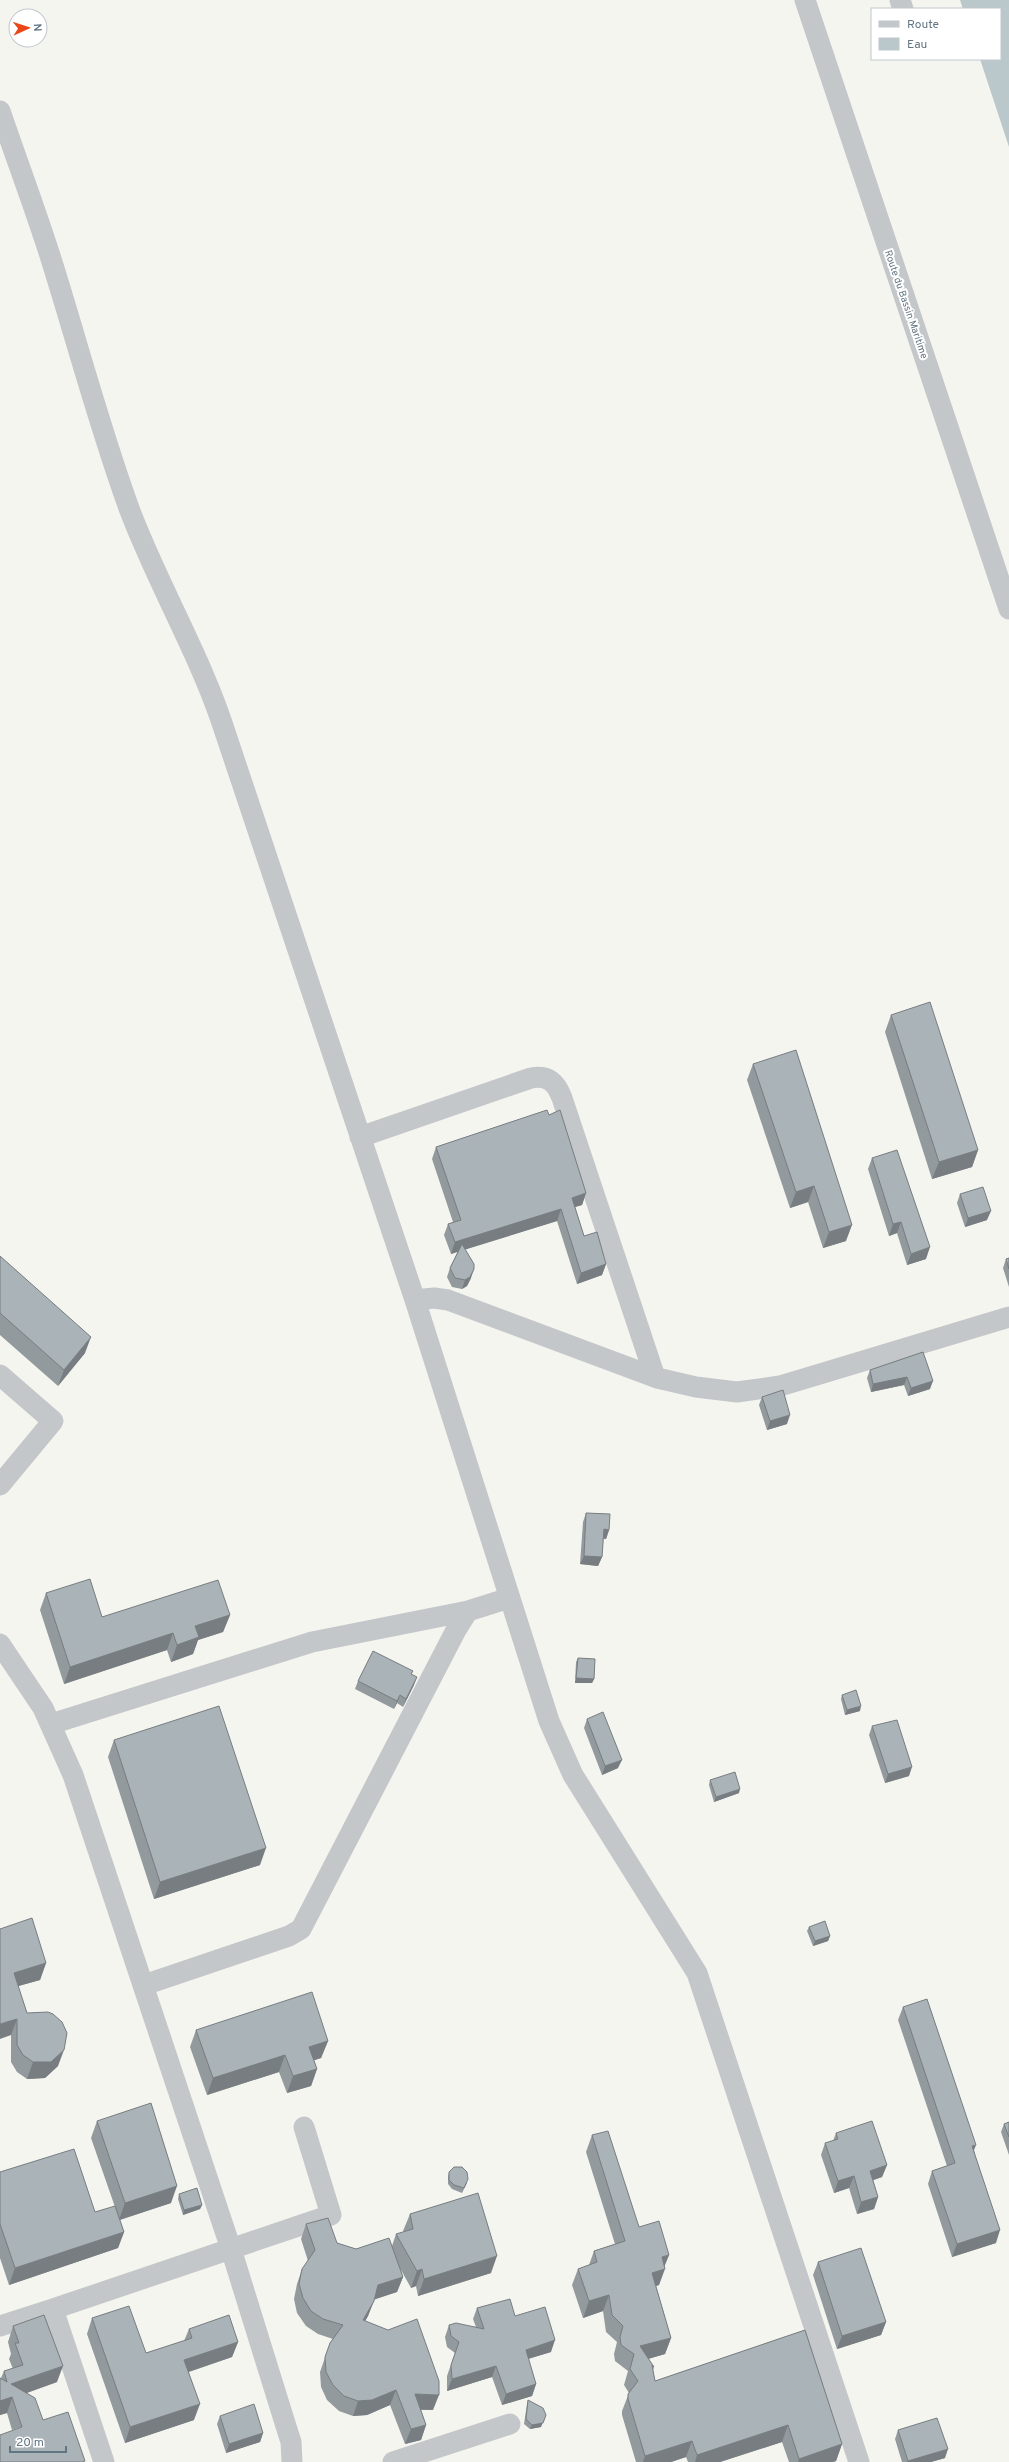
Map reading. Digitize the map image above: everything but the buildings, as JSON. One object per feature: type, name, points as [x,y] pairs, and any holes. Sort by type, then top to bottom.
[{"type":"street","name":"Route du Bassin Maritime","points":[[805,0],[1009,608]]},
{"type":"street","points":[[0,111],[50,256],[108,449],[148,557],[215,703],[415,1300],[509,1598],[550,1721],[573,1775],[683,1947],[703,1986],[859,2462]]},
{"type":"street","points":[[360,1137],[531,1078],[544,1077],[553,1082],[562,1098],[654,1377]]},
{"type":"street","points":[[415,1300],[434,1298],[448,1300],[654,1377],[682,1384],[725,1391],[770,1389],[1009,1317]]},
{"type":"street","points":[[0,1375],[53,1421],[0,1485]]},
{"type":"street","points":[[51,1724],[312,1642],[468,1611],[509,1598]]},
{"type":"street","points":[[144,1985],[289,1936],[302,1929],[456,1630],[468,1611]]},
{"type":"street","points":[[0,1644],[29,1684],[51,1724],[73,1775],[231,2249],[286,2423],[292,2462]]},
{"type":"street","points":[[0,2326],[331,2215],[304,2127]]},
{"type":"street","points":[[53,2309],[104,2462]]},
{"type":"street","points":[[393,2462],[438,2455],[510,2424]]},
{"type":"water","points":[[960,0],[1009,0],[1009,147],[980,60],[1001,60],[1001,8],[963,8]]}]
